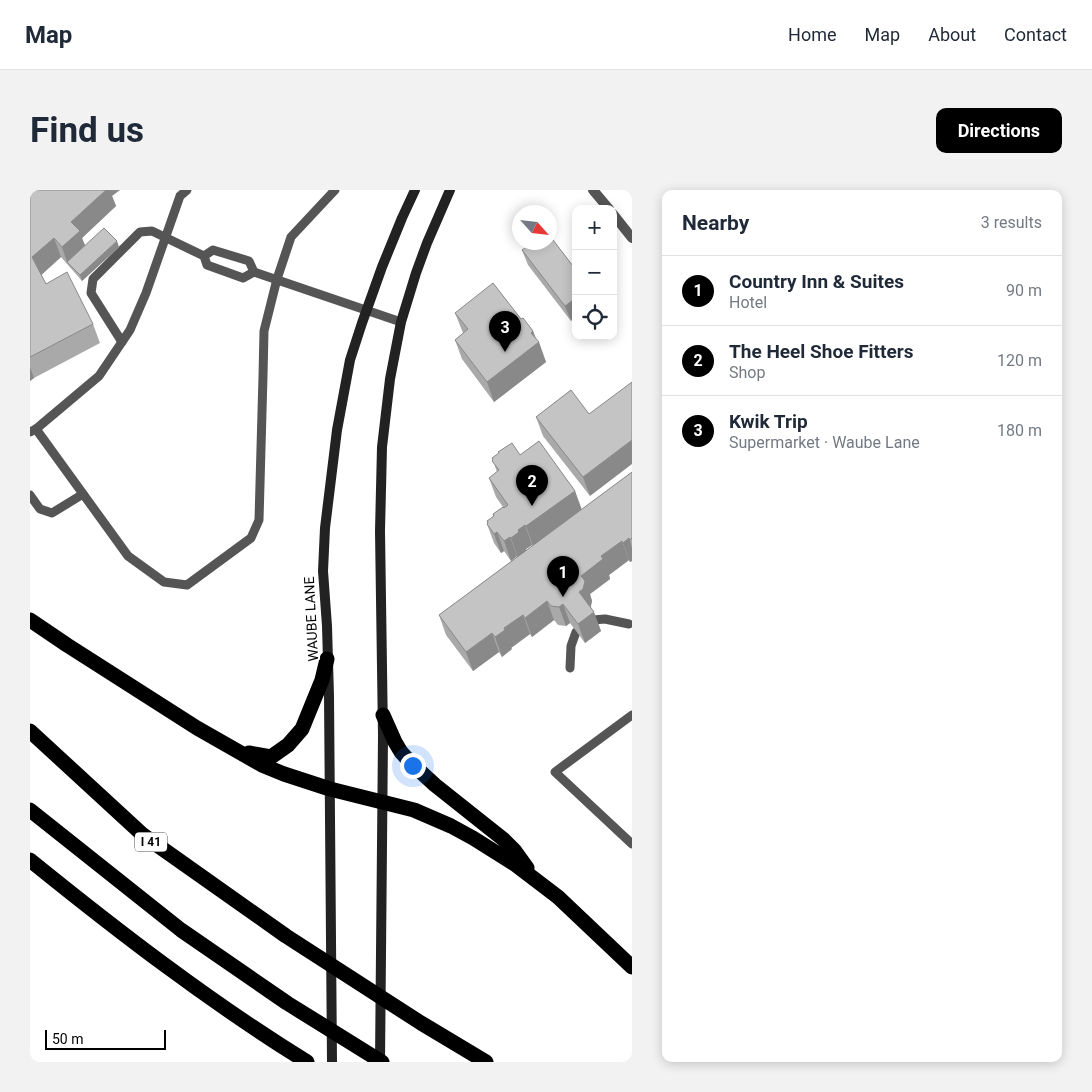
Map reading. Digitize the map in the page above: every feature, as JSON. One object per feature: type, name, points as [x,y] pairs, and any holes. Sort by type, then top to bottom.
[{"type":"highway","points":[[30,620],[185,720],[262,764],[284,774],[330,789],[414,810],[451,826],[483,844],[534,878],[570,908],[632,967]]},
{"type":"highway","points":[[238,752],[271,756],[288,745],[302,729],[322,680],[327,659]]},
{"type":"highway","points":[[383,715],[395,742],[411,763],[508,844],[534,878]]},
{"type":"highway","name":"I 41","points":[[30,731],[142,835],[286,936],[421,1023],[486,1062]]},
{"type":"highway","points":[[30,810],[181,930],[287,1003],[381,1062]]},
{"type":"highway","points":[[30,860],[76,898],[219,1005],[307,1062]]},
{"type":"main road","name":"WAUBE LANE","points":[[332,1062],[329,696],[323,571],[329,488],[338,422],[350,360],[391,245],[416,190]]},
{"type":"main road","points":[[381,1062],[383,715],[380,553],[382,454],[393,359],[401,322],[427,243],[450,190]]},
{"type":"street","points":[[593,190],[606,205]]},
{"type":"street","points":[[617,219],[632,238]]},
{"type":"lane","points":[[187,190],[180,196],[143,301],[130,330],[100,376],[33,431],[83,494],[128,556],[164,582],[187,585],[251,538],[259,520],[264,331],[277,279],[291,237],[335,190]]},
{"type":"lane","points":[[122,342],[91,293],[93,278],[140,232],[152,231],[204,256],[208,265],[243,278],[254,272],[401,322]]},
{"type":"lane","points":[[204,256],[213,250],[249,261],[254,272]]},
{"type":"lane","points":[[30,495],[40,509],[52,513],[83,494]]},
{"type":"lane","points":[[593,620],[605,619],[629,624]]},
{"type":"lane","points":[[570,668],[571,646],[576,632]]},
{"type":"lane","points":[[632,714],[555,772],[632,844]]},
{"type":"building","points":[[30,190],[106,190],[71,222],[80,231],[62,247],[54,238],[32,257],[46,284],[67,272],[93,324],[30,357]]},
{"type":"building","points":[[104,228],[117,241],[80,275],[67,262]]},
{"type":"building","points":[[557,245],[572,265],[572,301],[565,306],[522,250],[557,250]]},
{"type":"building","points":[[493,283],[521,319],[523,318],[533,331],[531,333],[539,342],[487,382],[455,340],[468,329],[455,313]]},
{"type":"building","points":[[632,382],[632,440],[583,477],[536,417],[571,390],[589,414]]},
{"type":"building","points":[[539,441],[575,491],[518,530],[519,532],[511,538],[504,541],[497,532],[494,534],[487,524],[487,521],[494,516],[493,514],[508,505],[489,478],[499,470],[492,461],[492,458],[512,443],[520,455]]},
{"type":"building","points":[[632,472],[632,538],[623,543],[622,541],[601,556],[603,559],[581,576],[585,581],[583,589],[579,592],[594,612],[578,624],[563,604],[559,607],[551,606],[547,601],[525,618],[523,615],[504,628],[505,630],[495,637],[492,633],[466,652],[439,615]]},
{"type":"place","name":"Kwik Trip","points":[[505,352]]},
{"type":"place","name":"The Heel Shoe Fitters","points":[[532,506]]},
{"type":"place","name":"Country Inn & Suites","points":[[563,597]]}]
